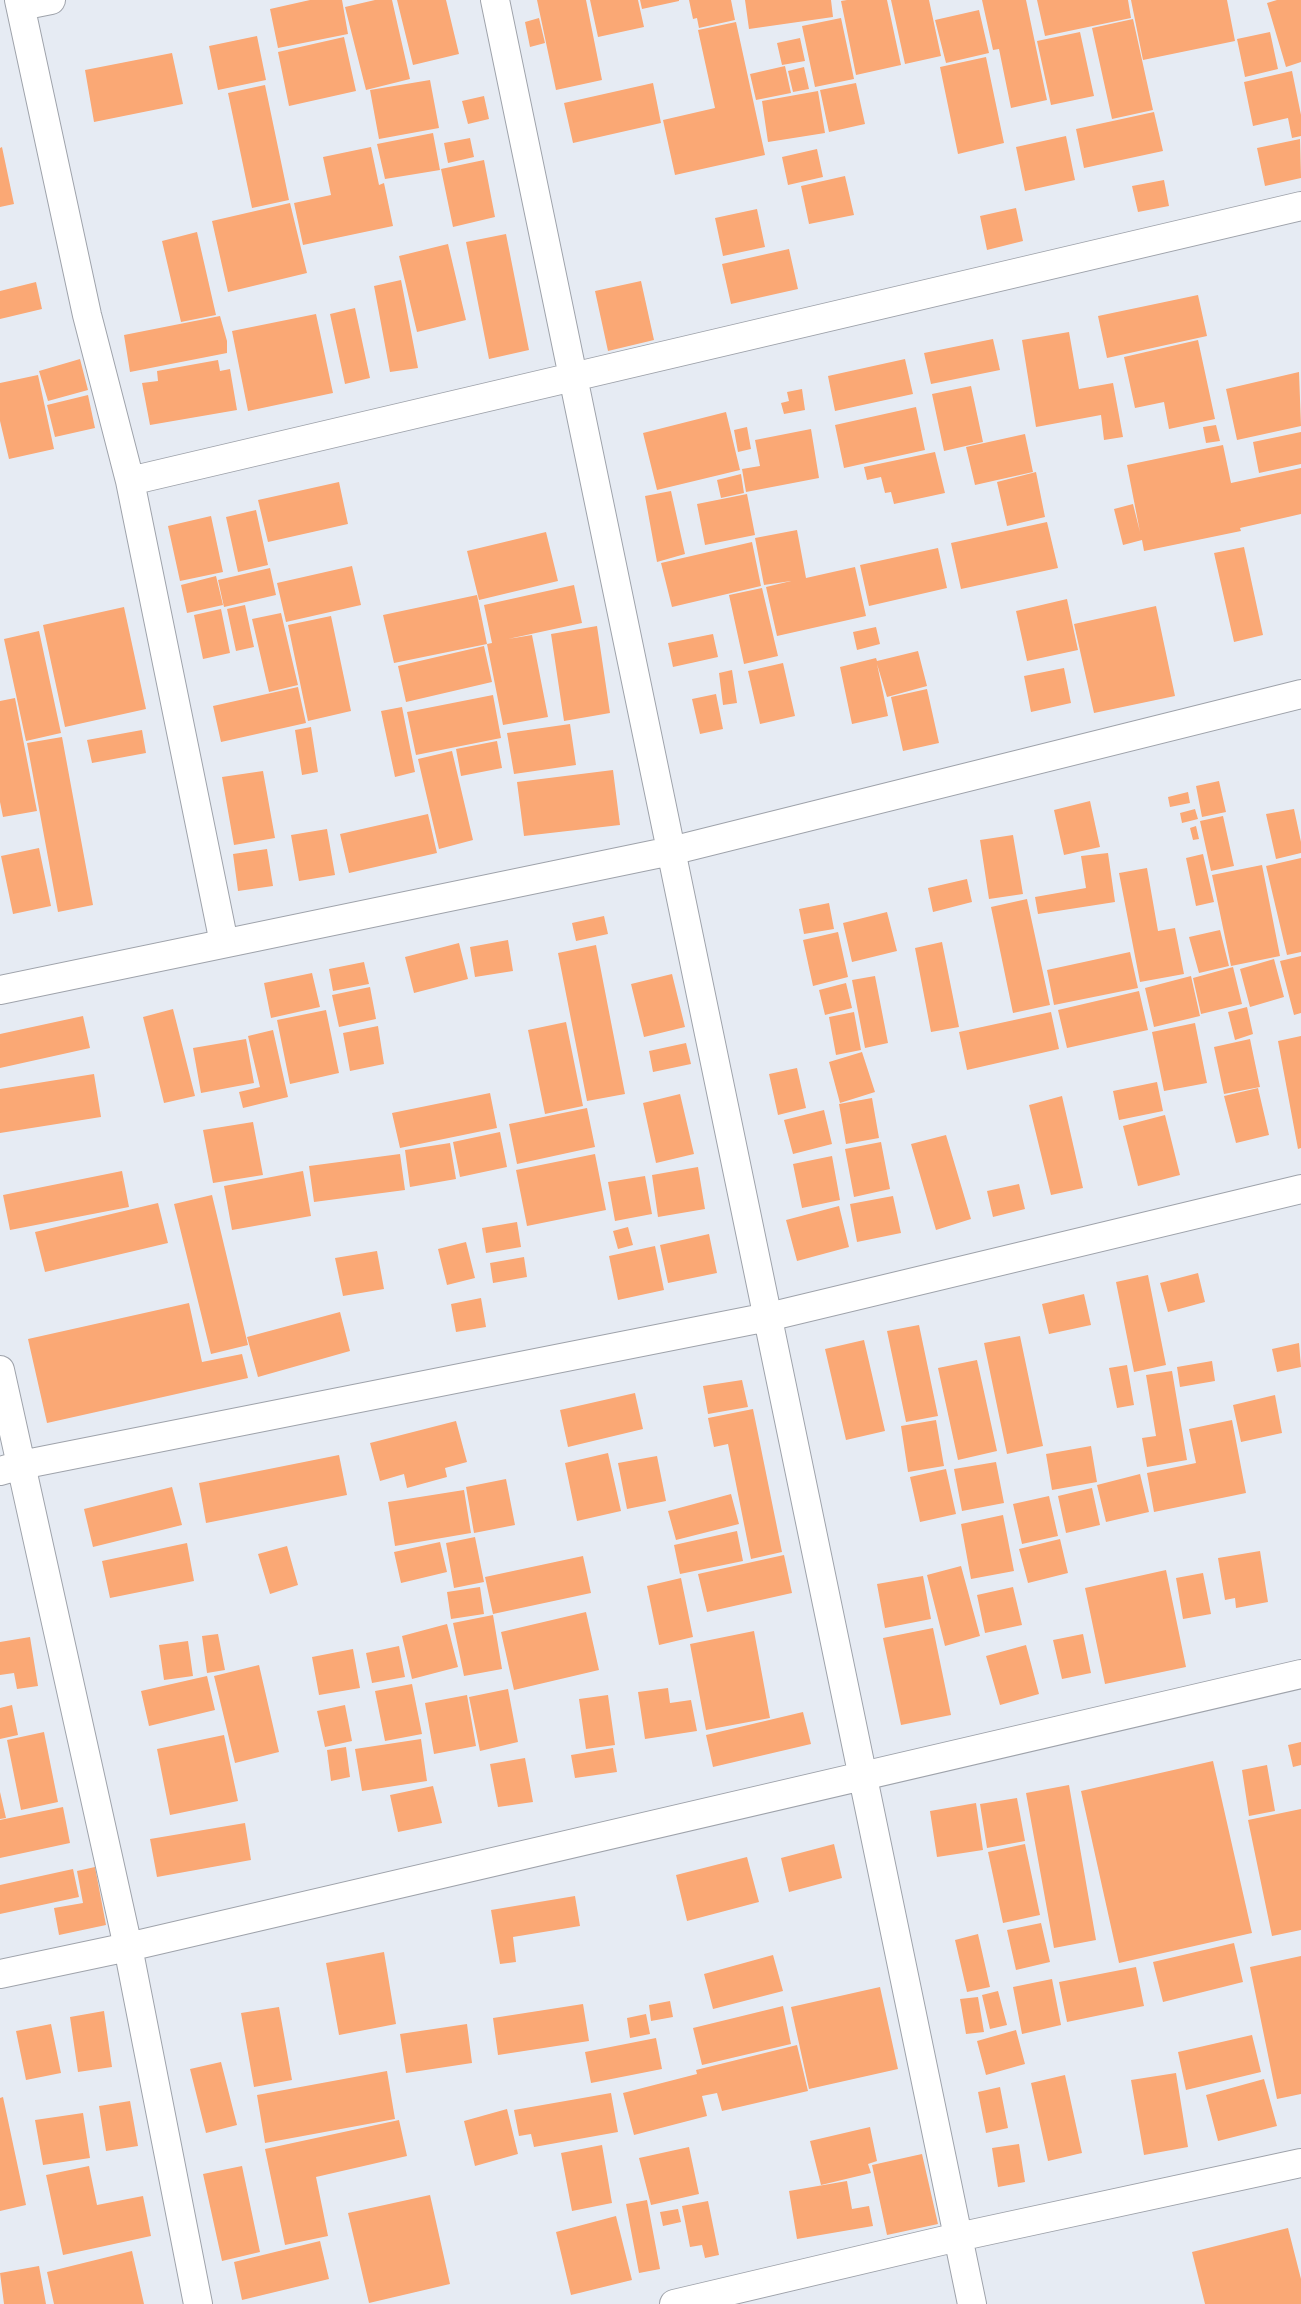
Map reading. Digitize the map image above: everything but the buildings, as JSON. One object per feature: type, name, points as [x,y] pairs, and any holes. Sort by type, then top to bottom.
[{"type":"street","points":[[51,0],[20,3],[87,315],[130,482],[224,943]]},
{"type":"street","points":[[495,0],[972,2304]]},
{"type":"street","points":[[130,482],[1301,206]]},
{"type":"street","points":[[0,990],[671,851],[1301,694]]},
{"type":"street","points":[[11,1468],[768,1317],[1301,1189]]},
{"type":"street","points":[[0,1370],[11,1468],[128,1948],[198,2304]]},
{"type":"street","points":[[0,1974],[128,1948],[1301,1674]]},
{"type":"street","points":[[674,2304],[958,2237],[1301,2163]]}]
